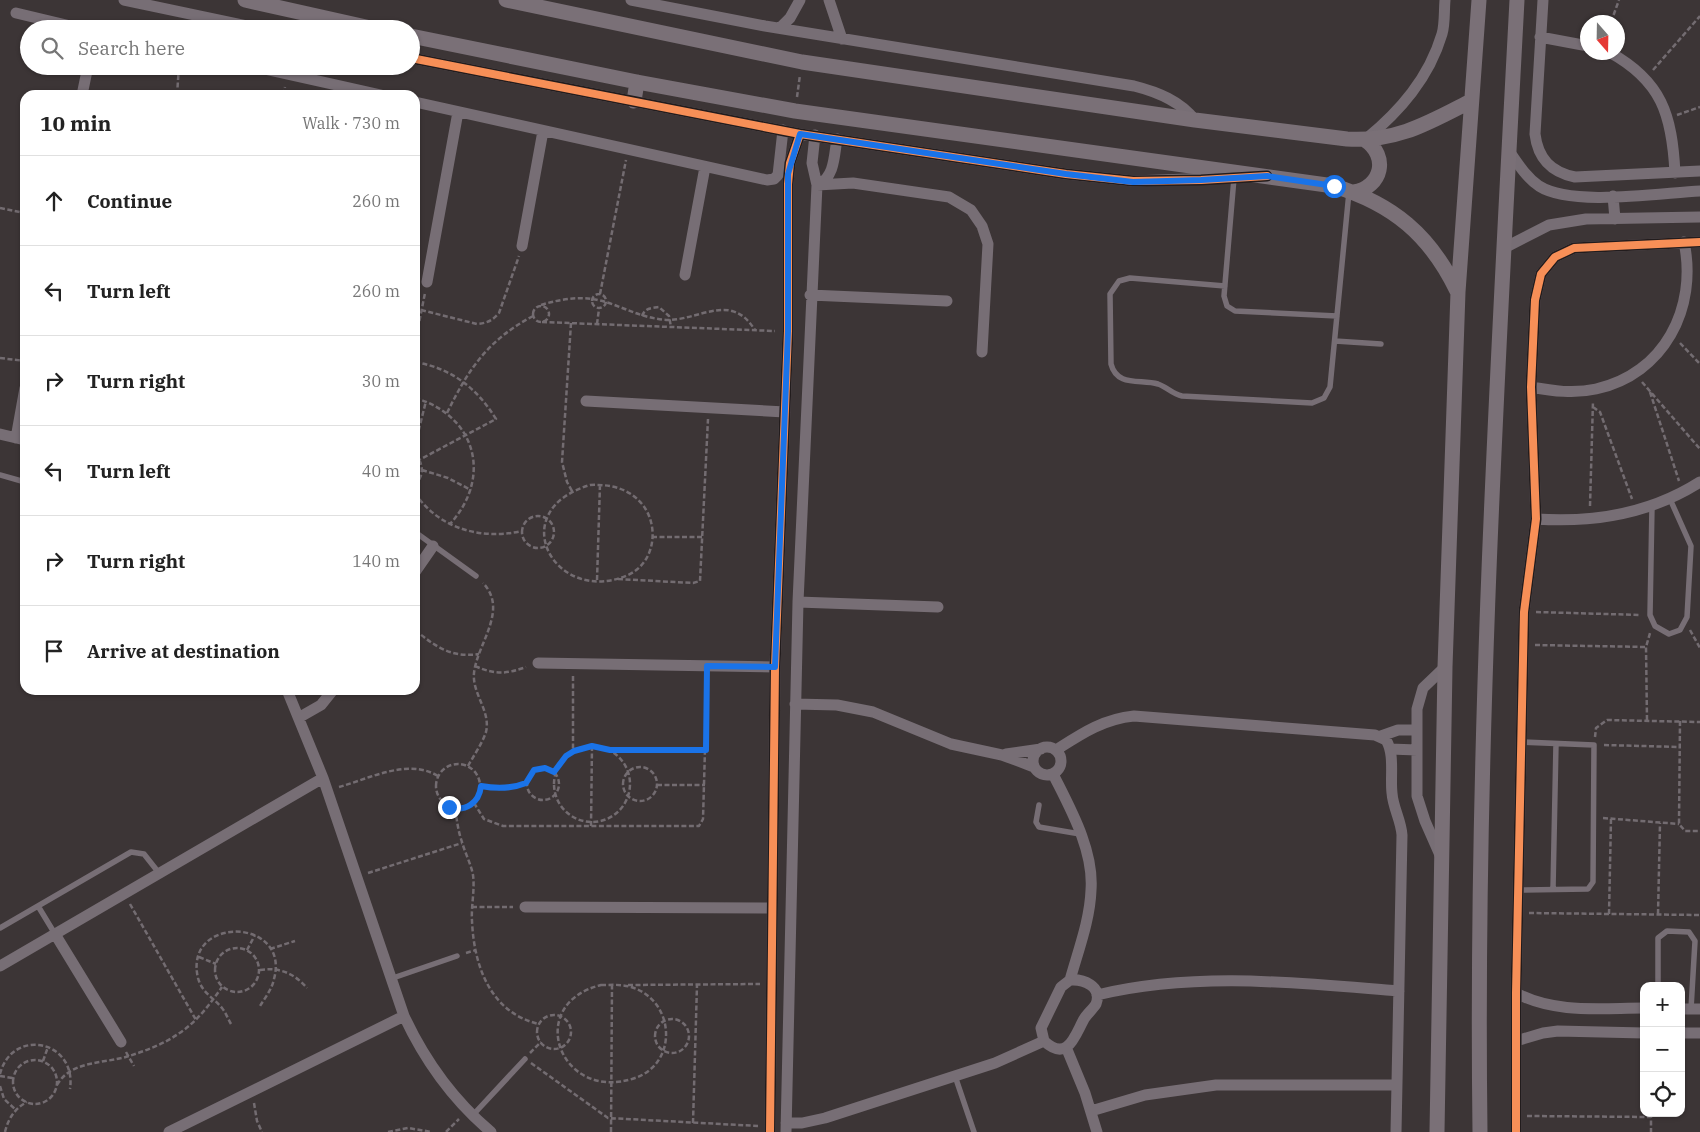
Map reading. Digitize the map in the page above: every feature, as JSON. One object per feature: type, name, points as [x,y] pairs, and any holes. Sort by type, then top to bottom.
[{"type":"main road","points":[[245,0],[332,20]]},
{"type":"main road","points":[[273,0],[298,13]]},
{"type":"main road","points":[[506,0],[802,62],[1195,120],[1365,140],[1402,134],[1471,101]]},
{"type":"main road","points":[[1437,1132],[1445,667],[1458,292],[1479,0]]},
{"type":"main road","points":[[1480,1132],[1478,1026],[1489,590],[1517,0]]},
{"type":"main road","points":[[420,38],[637,82],[795,111],[1334,186],[1351,191],[1392,211],[1419,234],[1437,255],[1458,292]]},
{"type":"main road","points":[[634,101],[637,82]]},
{"type":"main road","points":[[1351,191],[1368,188],[1378,176],[1380,168],[1379,155],[1365,140]]},
{"type":"street","points":[[124,0],[218,20]]},
{"type":"street","points":[[631,0],[842,39],[1134,86],[1156,92],[1179,104],[1195,120]]},
{"type":"street","points":[[780,28],[790,18],[800,0]]},
{"type":"street","points":[[829,0],[842,39]]},
{"type":"street","points":[[1365,140],[1391,118],[1412,93],[1430,64],[1442,33],[1445,0]]},
{"type":"street","points":[[1543,0],[1534,134],[1536,147],[1542,158],[1551,168],[1562,174],[1575,177],[1700,171]]},
{"type":"street","points":[[16,13],[45,20]]},
{"type":"street","points":[[1540,37],[1580,44]]},
{"type":"street","points":[[420,60],[800,134],[1066,174],[1133,182],[1267,176]]},
{"type":"street","points":[[1623,60],[1646,78],[1660,97],[1669,118],[1674,141],[1675,173]]},
{"type":"street","points":[[83,90],[86,75]]},
{"type":"street","points":[[289,75],[351,90]]},
{"type":"street","points":[[420,103],[767,180],[774,180],[778,175],[783,130]]},
{"type":"street","points":[[427,282],[458,112]]},
{"type":"street","points":[[522,246],[543,131]]},
{"type":"street","points":[[770,1130],[775,667],[788,331],[788,174],[800,134]]},
{"type":"street","points":[[815,135],[812,163],[817,184],[810,295],[798,602],[786,1127],[825,1118],[955,1076],[1003,1060],[1044,1041]]},
{"type":"street","points":[[817,184],[828,177],[837,139]]},
{"type":"street","points":[[1509,151],[1522,171],[1547,189],[1561,195],[1585,198],[1700,191]]},
{"type":"street","points":[[685,275],[705,167]]},
{"type":"street","points":[[1643,174],[1644,194]]},
{"type":"street","points":[[817,184],[852,183],[949,197],[971,210],[982,226],[988,244],[982,352]]},
{"type":"street","points":[[1613,196],[1615,219]]},
{"type":"street","points":[[1506,248],[1549,225],[1586,219],[1700,217]]},
{"type":"street","points":[[1531,387],[1562,393],[1594,390],[1634,373],[1655,356],[1672,334],[1682,312],[1688,289],[1688,263],[1684,242]]},
{"type":"street","points":[[1516,1132],[1516,993],[1524,612],[1536,520],[1531,387],[1535,300],[1541,274],[1555,257],[1574,248],[1700,242]]},
{"type":"street","points":[[810,295],[947,301]]},
{"type":"street","points":[[586,401],[785,412]]},
{"type":"street","points":[[0,434],[20,439]]},
{"type":"street","points":[[1536,520],[1590,520],[1636,511],[1670,499],[1700,482]]},
{"type":"street","points":[[420,565],[433,546]]},
{"type":"street","points":[[798,602],[938,608]]},
{"type":"street","points":[[538,664],[775,667]]},
{"type":"street","points":[[1442,858],[1425,821],[1418,796],[1417,730],[1420,696],[1428,681],[1445,667]]},
{"type":"street","points":[[289,695],[300,717],[323,778],[390,979],[416,1043],[441,1081],[470,1114],[491,1132]]},
{"type":"street","points":[[300,717],[321,705],[329,695]]},
{"type":"street","points":[[795,704],[837,705],[858,708],[888,717],[951,744],[1002,754],[1034,767],[1042,774],[1053,774]]},
{"type":"street","points":[[1056,750],[1096,725],[1134,716],[1381,736],[1398,730],[1417,730]]},
{"type":"street","points":[[1381,736],[1386,740],[1390,749],[1391,791],[1402,835],[1396,1132]]},
{"type":"street","points":[[1002,754],[1051,748],[1056,750],[1059,755],[1060,765],[1053,774]]},
{"type":"street","points":[[1034,767],[1034,757],[1041,749]]},
{"type":"street","points":[[1390,749],[1417,750]]},
{"type":"street","points":[[1053,774],[1080,834],[1088,858],[1092,888],[1070,980],[1061,987],[1041,1023],[1044,1041],[1054,1047],[1066,1047],[1075,1040],[1085,1018],[1095,1005],[1097,994],[1088,982],[1070,980]]},
{"type":"street","points":[[0,966],[323,778]]},
{"type":"street","points":[[525,907],[772,908]]},
{"type":"street","points":[[55,934],[121,1042]]},
{"type":"street","points":[[1097,994],[1143,985],[1222,980],[1278,981],[1399,991]]},
{"type":"street","points":[[1516,993],[1529,1000],[1557,1008],[1640,1008]]},
{"type":"street","points":[[172,1131],[404,1016]]},
{"type":"street","points":[[1516,1041],[1536,1034],[1558,1031],[1640,1032]]},
{"type":"street","points":[[1685,1033],[1700,1033]]},
{"type":"street","points":[[1066,1047],[1091,1111],[1097,1132]]},
{"type":"street","points":[[1091,1111],[1145,1095],[1208,1086],[1396,1084]]},
{"type":"lane","points":[[1234,178],[1224,302],[1231,310],[1337,316]]},
{"type":"lane","points":[[1225,286],[1130,278],[1119,281],[1110,294],[1111,364],[1114,373],[1123,379],[1159,384],[1173,394],[1182,396],[1312,403],[1324,398],[1328,393],[1351,191]]},
{"type":"lane","points":[[1334,341],[1381,344]]},
{"type":"lane","points":[[0,475],[20,481]]},
{"type":"lane","points":[[1652,506],[1650,615],[1655,626],[1663,632],[1672,633],[1680,630],[1686,622],[1691,546],[1670,499]]},
{"type":"lane","points":[[420,536],[476,576]]},
{"type":"lane","points":[[1518,890],[1588,889],[1592,886],[1594,818],[1594,745],[1521,742]]},
{"type":"lane","points":[[1553,889],[1556,744]]},
{"type":"lane","points":[[1039,805],[1036,822],[1039,827],[1080,834]]},
{"type":"lane","points":[[0,928],[131,852],[144,854],[159,873]]},
{"type":"lane","points":[[38,906],[55,934]]},
{"type":"lane","points":[[1658,982],[1658,938],[1667,931],[1689,932],[1695,941],[1691,1009]]},
{"type":"lane","points":[[390,979],[457,956]]},
{"type":"lane","points":[[470,1114],[525,1059]]},
{"type":"lane","points":[[955,1076],[974,1132]]},
{"type":"path","points":[[1614,15],[1619,0]]},
{"type":"path","points":[[1646,78],[1700,16]]},
{"type":"path","points":[[795,111],[802,62]]},
{"type":"path","points":[[177,90],[178,75]]},
{"type":"path","points":[[1669,118],[1700,107]]},
{"type":"path","points":[[600,294],[628,150]]},
{"type":"path","points":[[0,208],[20,212]]},
{"type":"path","points":[[422,310],[477,324],[493,320],[502,305],[522,246]]},
{"type":"path","points":[[420,319],[427,282]]},
{"type":"path","points":[[592,299],[595,295],[600,294],[605,297],[607,302]]},
{"type":"path","points":[[447,413],[463,381],[493,343],[533,316],[534,309],[541,305],[568,299],[592,299],[607,302],[642,316],[669,320],[687,319],[723,310],[742,315],[755,330]]},
{"type":"path","points":[[592,299],[593,306],[599,309]]},
{"type":"path","points":[[597,324],[599,309],[607,302]]},
{"type":"path","points":[[541,305],[550,311],[549,318],[542,322]]},
{"type":"path","points":[[642,316],[644,311],[660,307],[666,311],[671,327]]},
{"type":"path","points":[[533,316],[542,322],[571,324],[788,331]]},
{"type":"path","points":[[571,324],[562,462],[566,482],[572,491]]},
{"type":"path","points":[[1672,334],[1700,364]]},
{"type":"path","points":[[0,358],[20,360]]},
{"type":"path","points":[[420,363],[441,368],[463,381],[479,394],[496,419],[420,459]]},
{"type":"path","points":[[1634,373],[1700,449]]},
{"type":"path","points":[[1590,520],[1594,390]]},
{"type":"path","points":[[1650,392],[1683,493]]},
{"type":"path","points":[[420,399],[447,413],[466,435],[472,450],[474,466],[471,490],[461,512],[450,524]]},
{"type":"path","points":[[420,425],[426,401]]},
{"type":"path","points":[[1593,407],[1600,412],[1636,511]]},
{"type":"path","points":[[615,579],[638,569],[650,551],[652,537],[651,521],[641,502],[621,489],[600,484],[590,485],[572,491],[559,500],[548,518],[545,533],[546,546],[557,566],[577,576],[598,580],[615,579],[697,583],[700,578],[708,408]]},
{"type":"path","points":[[420,463],[422,470],[420,477]]},
{"type":"path","points":[[422,470],[448,478],[471,490]]},
{"type":"path","points":[[598,580],[600,484]]},
{"type":"path","points":[[420,499],[428,509],[450,524],[464,530],[493,535],[522,531]]},
{"type":"path","points":[[542,516],[548,518],[552,522],[555,533],[554,538],[546,546],[540,548],[529,546],[522,536],[526,520],[531,517],[542,516]]},
{"type":"path","points":[[652,537],[702,537]]},
{"type":"path","points":[[468,766],[480,745],[487,722],[474,685],[475,666],[493,611],[491,598],[486,586],[476,576]]},
{"type":"path","points":[[1524,612],[1650,615]]},
{"type":"path","points":[[1686,622],[1699,646]]},
{"type":"path","points":[[1647,720],[1646,647],[1647,638],[1655,626]]},
{"type":"path","points":[[420,634],[440,650],[453,655],[479,654]]},
{"type":"path","points":[[1523,645],[1646,647]]},
{"type":"path","points":[[475,666],[499,674],[512,673],[538,664]]},
{"type":"path","points":[[573,664],[574,751]]},
{"type":"path","points":[[474,803],[477,812],[493,824],[699,826],[703,822],[707,666]]},
{"type":"path","points":[[1680,747],[1594,745],[1596,728],[1607,720],[1700,722]]},
{"type":"path","points":[[1680,721],[1679,824],[1685,831],[1700,831]]},
{"type":"path","points":[[610,750],[624,762],[628,771],[630,780],[628,797],[616,813],[608,818],[591,821],[574,816],[560,805],[554,796],[552,780],[554,772],[566,756],[574,751],[592,746],[610,750],[706,750]]},
{"type":"path","points":[[591,826],[592,746]]},
{"type":"path","points":[[451,765],[468,766],[477,774],[481,786],[474,803],[465,808],[455,809],[440,799],[436,788],[438,776],[451,765]]},
{"type":"path","points":[[327,790],[414,767],[427,769],[438,776]]},
{"type":"path","points":[[638,767],[648,768],[655,775],[657,785],[653,795],[644,801],[633,800],[628,797],[623,784],[628,771],[638,767]]},
{"type":"path","points":[[481,786],[499,789],[526,783],[534,770],[545,768],[554,772],[560,784],[554,796],[546,800],[536,799],[529,792],[526,783]]},
{"type":"path","points":[[657,785],[704,785]]},
{"type":"path","points":[[455,809],[462,843],[473,877],[472,922],[476,950],[491,992],[506,1010],[528,1022],[539,1024],[551,1016],[561,1017],[569,1023],[571,1033],[568,1042],[560,1048],[552,1049],[541,1042],[538,1033],[539,1024]]},
{"type":"path","points":[[1594,818],[1679,824]]},
{"type":"path","points":[[1609,914],[1611,819]]},
{"type":"path","points":[[1658,914],[1660,823]]},
{"type":"path","points":[[356,876],[462,843]]},
{"type":"path","points":[[124,893],[196,1020]]},
{"type":"path","points":[[472,906],[525,907]]},
{"type":"path","points":[[1518,913],[1700,915]]},
{"type":"path","points":[[231,1024],[224,1010],[212,1000],[199,981],[199,957],[206,944],[226,931],[241,930],[255,935],[270,949],[276,969],[271,987],[260,1006]]},
{"type":"path","points":[[247,950],[255,935]]},
{"type":"path","points":[[270,949],[295,941]]},
{"type":"path","points":[[237,948],[247,950],[256,959],[259,970],[256,982],[246,990],[234,992],[222,987],[216,976],[216,964],[226,951],[237,948]]},
{"type":"path","points":[[199,957],[216,964]]},
{"type":"path","points":[[259,970],[276,969],[294,975],[307,988]]},
{"type":"path","points":[[620,985],[631,987],[648,996],[656,1003],[665,1021],[667,1036],[664,1051],[653,1068],[629,1080],[612,1082],[592,1078],[572,1068],[560,1048],[558,1032],[561,1017],[567,1004],[582,992],[601,986],[612,985],[771,984]]},
{"type":"path","points":[[611,1132],[612,985]]},
{"type":"path","points":[[693,1123],[697,985]]},
{"type":"path","points":[[57,1085],[52,1068],[43,1061],[32,1060],[22,1064],[13,1078],[15,1090],[27,1102],[33,1104],[46,1101],[70,1071],[129,1056],[178,1034],[196,1020],[222,987]]},
{"type":"path","points":[[672,1019],[683,1023],[687,1028],[689,1039],[684,1049],[678,1052],[664,1051],[657,1045],[655,1034],[657,1028],[665,1021],[672,1019]]},
{"type":"path","points":[[121,1042],[134,1066]]},
{"type":"path","points":[[541,1042],[525,1059],[602,1115],[611,1118],[770,1130]]},
{"type":"path","points":[[13,1078],[0,1075],[9,1056],[20,1048],[34,1045],[48,1047],[62,1056],[70,1071],[70,1089]]},
{"type":"path","points":[[43,1061],[48,1047]]},
{"type":"path","points":[[0,1086],[4,1099],[16,1110]]},
{"type":"path","points":[[256,1089],[255,1110],[262,1132]]},
{"type":"path","points":[[5,1132],[9,1120],[16,1110],[27,1102]]},
{"type":"path","points":[[446,1132],[470,1114]]},
{"type":"path","points":[[1516,1116],[1640,1115]]},
{"type":"path","points":[[1651,1117],[1651,1132]]},
{"type":"path","points":[[388,1132],[408,1128],[432,1132]]},
{"type":"cycle path","points":[[420,60],[800,134],[1066,174],[1133,181],[1201,180],[1267,176]]},
{"type":"cycle path","points":[[770,1132],[775,667],[788,331],[788,184],[790,163],[800,134]]},
{"type":"cycle path","points":[[1516,1132],[1516,993],[1524,612],[1536,519],[1531,387],[1535,300],[1541,274],[1555,257],[1574,248],[1700,242]]},
{"type":"route","points":[[449,807],[460,809],[470,806],[478,798],[481,786],[499,789],[508,788],[526,783],[530,774],[539,768],[550,769],[554,772],[566,756],[582,747],[592,746],[610,750],[706,750],[707,666],[775,667],[788,331],[788,174],[793,152],[800,134],[1066,174],[1133,182],[1267,176],[1334,186]]}]
